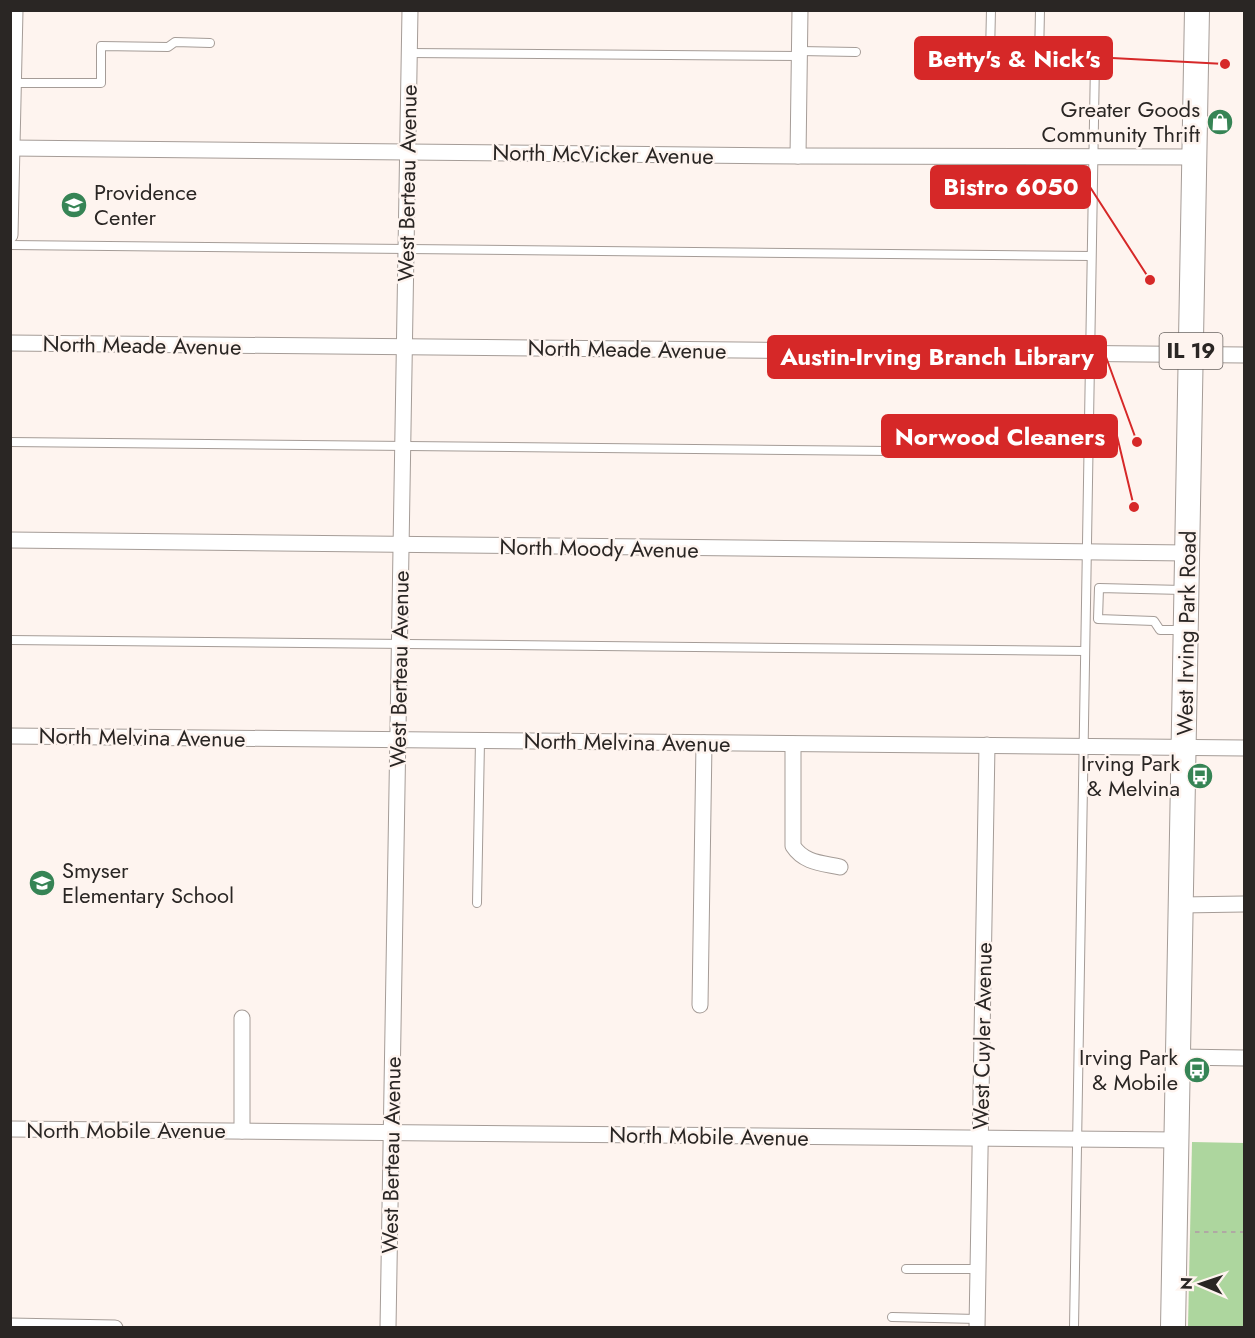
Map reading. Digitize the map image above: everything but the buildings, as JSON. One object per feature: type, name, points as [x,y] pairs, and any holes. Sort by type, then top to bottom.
[{"type":"main road","name":"West Irving Park Road","points":[[1173,1328],[1197,10]]},
{"type":"street","points":[[10,236],[12,51],[15,10]]},
{"type":"street","name":"West Berteau Avenue","points":[[388,1328],[410,10]]},
{"type":"street","points":[[798,156],[800,10]]},
{"type":"street","name":"North McVicker Avenue","points":[[11,148],[798,156],[1195,157]]},
{"type":"street","name":"North Meade Avenue","points":[[10,344],[1245,355]]},
{"type":"street","name":"North Moody Avenue","points":[[10,540],[1188,553]]},
{"type":"street","name":"North Melvina Avenue","points":[[10,736],[1245,748]]},
{"type":"street","points":[[700,1005],[704,743]]},
{"type":"street","points":[[793,744],[793,846],[800,856],[807,860],[840,867]]},
{"type":"street","name":"West Cuyler Avenue","points":[[977,1323],[987,745]]},
{"type":"street","points":[[1181,905],[1245,904]]},
{"type":"street","name":"North Mobile Avenue","points":[[242,1018],[242,1131]]},
{"type":"street","points":[[1178,1057],[1245,1058]]},
{"type":"street","name":"North Mobile Avenue","points":[[10,1129],[1177,1140]]},
{"type":"street","points":[[10,1326],[115,1328]]},
{"type":"lane","points":[[990,54],[991,10]]},
{"type":"lane","points":[[1040,10],[1039,59],[1095,60],[1074,1328]]},
{"type":"lane","points":[[13,82],[101,83],[101,46],[168,47],[175,42],[210,43]]},
{"type":"lane","points":[[409,53],[800,54],[856,52]]},
{"type":"lane","points":[[976,54],[1039,54]]},
{"type":"lane","points":[[10,245],[1091,256]]},
{"type":"lane","points":[[10,442],[1088,453]]},
{"type":"lane","points":[[1098,619],[1099,588],[1187,590]]},
{"type":"lane","points":[[1085,619],[1154,621],[1160,630],[1187,630]]},
{"type":"lane","points":[[10,639],[1085,651]]},
{"type":"lane","points":[[477,903],[480,741]]},
{"type":"lane","points":[[906,1269],[978,1269]]},
{"type":"lane","points":[[892,1317],[977,1323]]},
{"type":"path","points":[[1195,1232],[1245,1232]]},
{"type":"green space","points":[[1192,1142],[1244,1143],[1244,1327],[1188,1327]]},
{"type":"place","name":"Betty's & Nick's","points":[[1225,64]]},
{"type":"place","name":"Greater Goods Community Thrift","points":[[1220,122]]},
{"type":"place","name":"Providence Center","points":[[74,205]]},
{"type":"place","name":"Bistro 6050","points":[[1150,280]]},
{"type":"place","name":"Austin-Irving Branch Library","points":[[1137,442]]},
{"type":"place","name":"Norwood Cleaners","points":[[1134,507]]},
{"type":"place","name":"Irving Park & Melvina","points":[[1200,776]]},
{"type":"place","name":"Smyser Elementary School","points":[[42,883]]},
{"type":"place","name":"Irving Park & Mobile","points":[[1197,1070]]}]
